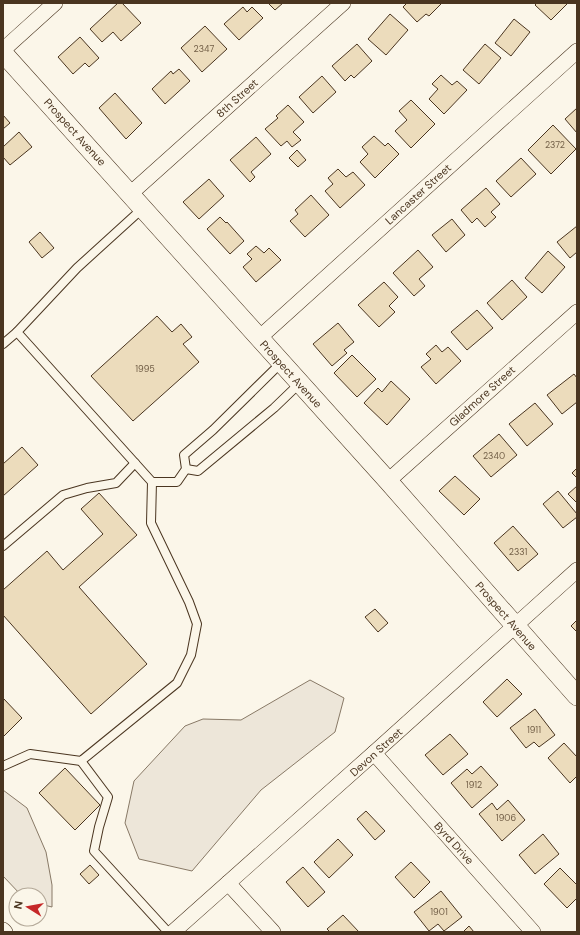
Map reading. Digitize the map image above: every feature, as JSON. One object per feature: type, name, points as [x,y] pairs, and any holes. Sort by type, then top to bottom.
[{"type":"street","points":[[3,50],[55,3]]},
{"type":"street","name":"8th Street","points":[[130,194],[343,3]]},
{"type":"street","name":"Lancaster Street","points":[[259,338],[577,51]]},
{"type":"street","name":"Prospect Avenue","points":[[3,53],[388,481],[577,696]]},
{"type":"street","name":"Gladmore Street","points":[[388,481],[577,312]]},
{"type":"street","name":"Devon Street","points":[[173,932],[374,754],[577,570]]},
{"type":"street","name":"Byrd Drive","points":[[374,754],[533,932]]},
{"type":"street","points":[[228,882],[273,932]]},
{"type":"lane","points":[[3,344],[17,332],[77,268],[143,208]]},
{"type":"lane","points":[[17,332],[152,482],[151,523],[189,602],[197,624],[191,655],[177,683],[81,761]]},
{"type":"lane","points":[[152,482],[177,482],[186,469],[184,455],[213,430],[281,363]]},
{"type":"lane","points":[[186,469],[198,471],[274,408],[300,384]]},
{"type":"lane","points":[[3,546],[63,495],[87,488],[116,483],[135,463]]},
{"type":"lane","points":[[3,766],[30,754],[81,761],[108,797],[94,851],[168,932]]},
{"type":"shaded area","points":[[310,680],[344,698],[335,732],[261,790],[192,871],[139,859],[125,823],[134,781],[185,726],[203,719],[241,720]]},
{"type":"shaded area","points":[[3,790],[27,808],[46,852],[52,885],[52,907],[48,906],[48,887],[13,887],[3,876]]},
{"type":"building","points":[[118,3],[122,3],[141,23],[121,41],[113,32],[102,42],[90,29]]},
{"type":"building","points":[[268,3],[283,3],[275,10]]},
{"type":"building","points":[[407,3],[442,3],[429,16],[426,14],[417,22],[403,7]]},
{"type":"building","points":[[537,3],[568,3],[551,20],[535,5]]},
{"type":"building","points":[[243,7],[247,12],[252,7],[263,18],[239,40],[224,24]]},
{"type":"building","points":[[390,14],[408,30],[386,55],[368,39]]},
{"type":"building","points":[[514,19],[530,32],[511,56],[495,43]]},
{"type":"building","points":[[205,26],[227,49],[202,72],[181,48]]},
{"type":"building","points":[[80,37],[99,58],[89,67],[85,63],[73,74],[58,57]]},
{"type":"building","points":[[357,44],[372,61],[354,78],[351,75],[345,81],[332,66]]},
{"type":"building","points":[[485,44],[501,58],[479,84],[463,70]]},
{"type":"building","points":[[179,69],[190,81],[165,104],[152,89],[171,71],[173,74]]},
{"type":"building","points":[[441,75],[452,85],[457,81],[467,90],[444,114],[429,99],[438,89],[432,84]]},
{"type":"building","points":[[322,76],[336,92],[313,113],[299,97]]},
{"type":"building","points":[[115,93],[142,123],[126,139],[99,108]]},
{"type":"building","points":[[411,100],[435,124],[411,148],[395,131],[407,120],[399,111]]},
{"type":"building","points":[[288,105],[304,122],[293,132],[301,140],[292,147],[287,141],[281,146],[265,129],[278,118],[276,116]]},
{"type":"building","points":[[577,108],[577,133],[565,119]]},
{"type":"building","points":[[3,115],[10,123],[3,129]]},
{"type":"building","points":[[553,125],[576,149],[551,174],[528,150]]},
{"type":"building","points":[[19,132],[32,147],[10,165],[3,157],[3,147]]},
{"type":"building","points":[[374,136],[385,146],[388,143],[399,154],[375,178],[360,162],[368,154],[362,147]]},
{"type":"building","points":[[256,137],[271,154],[251,172],[255,177],[250,182],[230,160]]},
{"type":"building","points":[[297,150],[306,160],[298,167],[289,158]]},
{"type":"building","points":[[521,158],[536,174],[511,197],[496,181]]},
{"type":"building","points":[[338,169],[346,177],[353,172],[365,185],[340,208],[325,191],[333,184],[328,178]]},
{"type":"building","points":[[209,179],[224,196],[199,219],[183,202]]},
{"type":"building","points":[[486,188],[500,204],[491,212],[496,217],[485,227],[477,218],[472,223],[461,210]]},
{"type":"building","points":[[311,195],[329,215],[305,237],[290,221],[298,214],[295,210]]},
{"type":"building","points":[[220,217],[226,223],[227,222],[244,241],[230,254],[207,229]]},
{"type":"building","points":[[452,219],[465,235],[446,252],[432,235]]},
{"type":"building","points":[[577,226],[577,252],[570,258],[557,242]]},
{"type":"building","points":[[40,232],[54,248],[42,258],[29,242]]},
{"type":"building","points":[[256,246],[264,253],[269,248],[281,260],[256,282],[243,267],[252,259],[247,254]]},
{"type":"building","points":[[418,250],[433,267],[419,279],[425,286],[414,296],[393,273]]},
{"type":"building","points":[[548,251],[565,267],[542,293],[525,278]]},
{"type":"building","points":[[512,280],[527,297],[502,320],[487,303]]},
{"type":"building","points":[[384,282],[398,297],[389,306],[395,312],[379,327],[358,305]]},
{"type":"building","points":[[477,310],[493,328],[467,350],[451,332]]},
{"type":"building","points":[[157,316],[172,332],[181,324],[192,337],[183,344],[199,362],[133,421],[91,376]]},
{"type":"building","points":[[338,323],[354,342],[344,350],[347,353],[332,366],[313,344]]},
{"type":"building","points":[[436,345],[442,352],[448,347],[461,361],[436,384],[421,367],[431,359],[426,354]]},
{"type":"building","points":[[352,355],[376,379],[357,397],[334,373]]},
{"type":"building","points":[[574,374],[577,378],[577,402],[562,414],[547,395]]},
{"type":"building","points":[[391,381],[410,399],[387,425],[364,403],[378,388],[382,392]]},
{"type":"building","points":[[535,403],[553,424],[527,446],[509,424]]},
{"type":"building","points":[[499,434],[517,455],[491,477],[473,456]]},
{"type":"building","points":[[22,447],[38,465],[3,496],[3,464]]},
{"type":"building","points":[[577,468],[577,478],[572,473]]},
{"type":"building","points":[[455,476],[480,499],[464,515],[439,491]]},
{"type":"building","points":[[577,486],[577,503],[568,494]]},
{"type":"building","points":[[558,491],[577,514],[577,517],[563,528],[543,504]]},
{"type":"building","points":[[99,493],[137,535],[79,587],[147,664],[91,714],[3,615],[3,590],[47,551],[63,570],[103,534],[81,509]]},
{"type":"building","points":[[513,526],[538,554],[518,571],[494,543]]},
{"type":"building","points":[[375,609],[388,623],[378,632],[365,617]]},
{"type":"building","points":[[577,620],[577,632],[571,626]]},
{"type":"building","points":[[507,679],[522,694],[497,717],[483,702]]},
{"type":"building","points":[[3,698],[22,718],[3,737]]},
{"type":"building","points":[[535,709],[555,735],[539,747],[534,742],[526,748],[510,728]]},
{"type":"building","points":[[450,734],[468,754],[443,775],[425,755]]},
{"type":"building","points":[[564,743],[577,757],[577,776],[570,783],[548,758]]},
{"type":"building","points":[[481,766],[498,785],[472,808],[451,783],[467,769],[472,774]]},
{"type":"building","points":[[65,768],[100,805],[75,830],[39,793]]},
{"type":"building","points":[[508,800],[525,820],[502,841],[479,814],[492,803],[497,810]]},
{"type":"building","points":[[366,811],[385,831],[375,840],[357,819]]},
{"type":"building","points":[[543,834],[559,854],[535,874],[519,855]]},
{"type":"building","points":[[338,839],[353,855],[329,878],[314,862]]},
{"type":"building","points":[[411,862],[430,882],[414,898],[395,877]]},
{"type":"building","points":[[90,865],[99,875],[89,884],[80,874]]},
{"type":"building","points":[[303,867],[325,892],[308,907],[286,882]]},
{"type":"building","points":[[560,868],[577,885],[577,898],[567,908],[544,884]]},
{"type":"building","points":[[441,891],[462,917],[444,931],[438,924],[429,931],[414,912]]},
{"type":"building","points":[[343,915],[359,932],[330,932],[327,929]]},
{"type":"building","points":[[469,926],[474,932],[463,932]]}]
